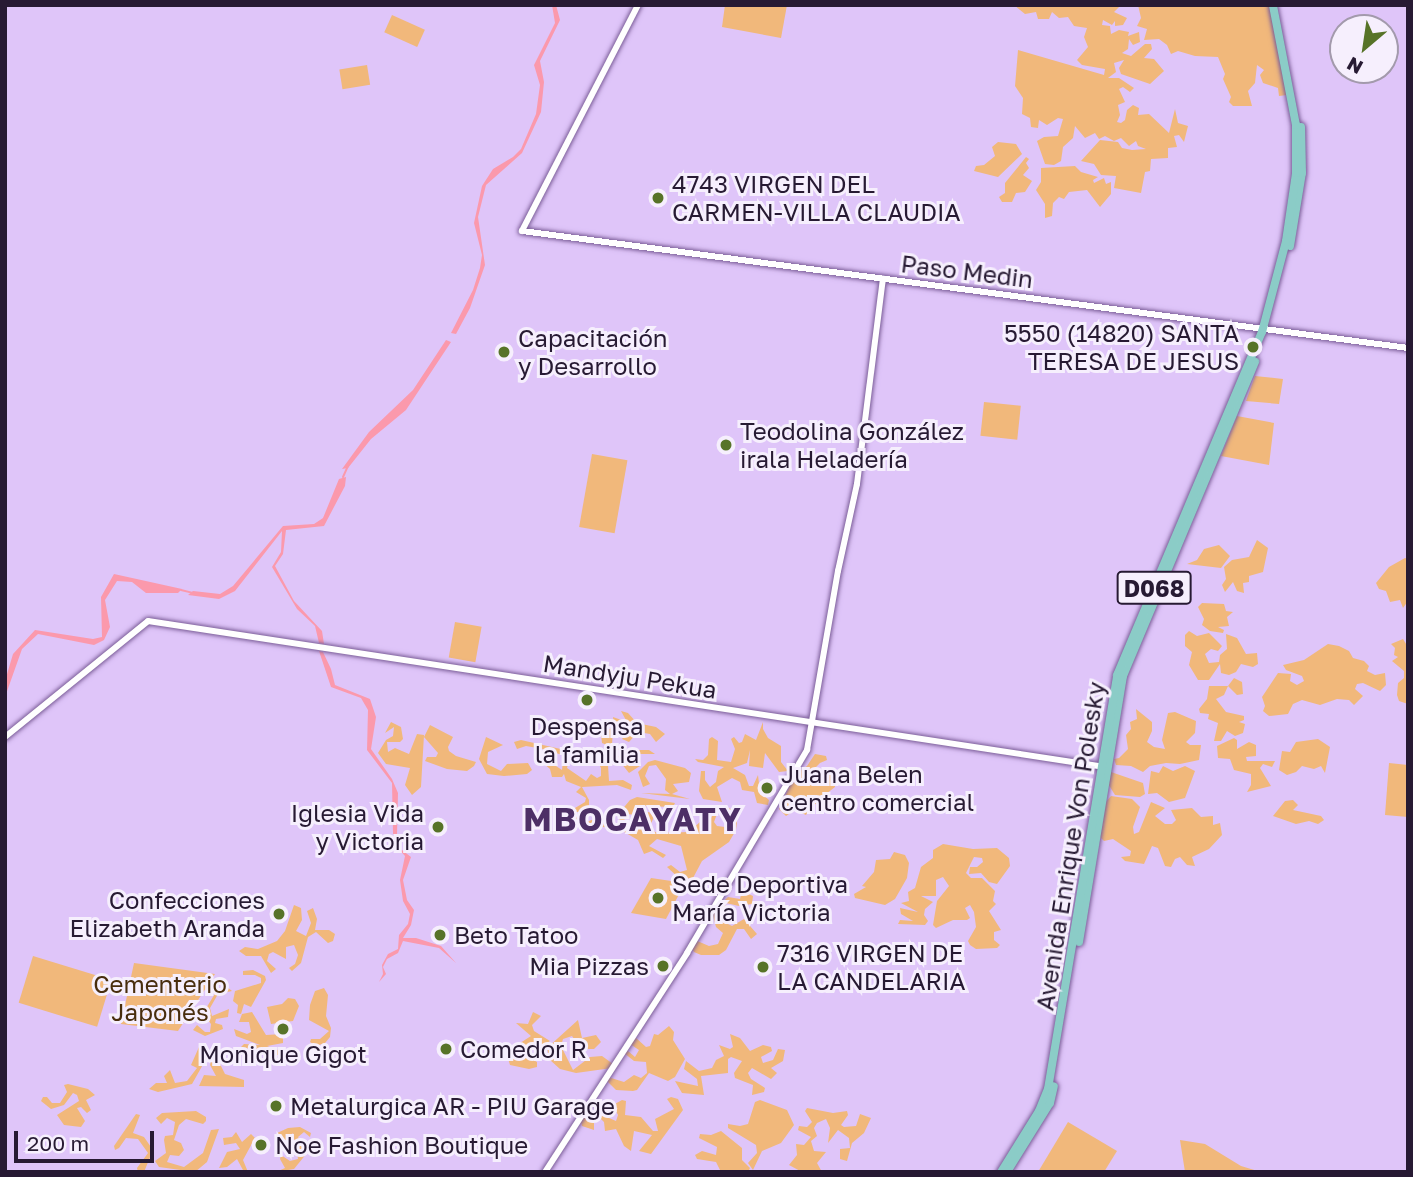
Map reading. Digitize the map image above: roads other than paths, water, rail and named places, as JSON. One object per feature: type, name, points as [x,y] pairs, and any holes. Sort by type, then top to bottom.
[{"type":"main road","name":"Avenida Enrique Von Polesky","points":[[1007,1172],[1052,1096],[1120,668],[1266,329],[1288,242],[1302,173],[1298,126],[1275,5]]},
{"type":"main road","name":"Avenida Enrique Von Polesky","points":[[1001,1172],[1045,1101],[1104,766]]},
{"type":"street","name":"Paso Medin","points":[[638,5],[522,231],[1408,348]]},
{"type":"street","points":[[545,1172],[686,954],[807,750],[814,722],[838,571],[857,484],[883,279]]},
{"type":"street","name":"Mandyju Pekua","points":[[5,737],[148,621],[1104,766]]},
{"type":"waterway","points":[[343,477],[348,466]]},
{"type":"waterway","points":[[181,590],[193,593]]},
{"type":"waterway","points":[[395,845],[396,833]]},
{"type":"place","name":"4743 VIRGEN DEL CARMEN-VILLA CLAUDIA","points":[[658,198]]},
{"type":"place","name":"5550 (14820) SANTA TERESA DE JESUS","points":[[1253,347]]},
{"type":"place","name":"Capacitación y Desarrollo","points":[[504,352]]},
{"type":"place","name":"Teodolina González irala Heladería","points":[[726,445]]},
{"type":"place","name":"Despensa la familia","points":[[587,700]]},
{"type":"place","name":"Juana Belen centro comercial","points":[[767,788]]},
{"type":"place","name":"Iglesia Vida y Victoria","points":[[438,827]]},
{"type":"place","name":"Sede Deportiva María Victoria","points":[[658,898]]},
{"type":"place","name":"Confecciones Elizabeth Aranda","points":[[279,914]]},
{"type":"place","name":"Beto Tatoo","points":[[440,935]]},
{"type":"place","name":"Mia Pizzas","points":[[663,966]]},
{"type":"place","name":"7316 VIRGEN DE LA CANDELARIA","points":[[763,967]]},
{"type":"place","name":"Monique Gigot","points":[[283,1029]]},
{"type":"place","name":"Comedor R","points":[[446,1049]]},
{"type":"place","name":"Metalurgica AR - PIU Garage","points":[[276,1106]]},
{"type":"place","name":"Noe Fashion Boutique","points":[[261,1145]]},
{"type":"district","name":"MBOCAYATY","points":[[633,819]]},
{"type":"park label","name":"Cementerio Japonés","points":[[160,998]]}]
